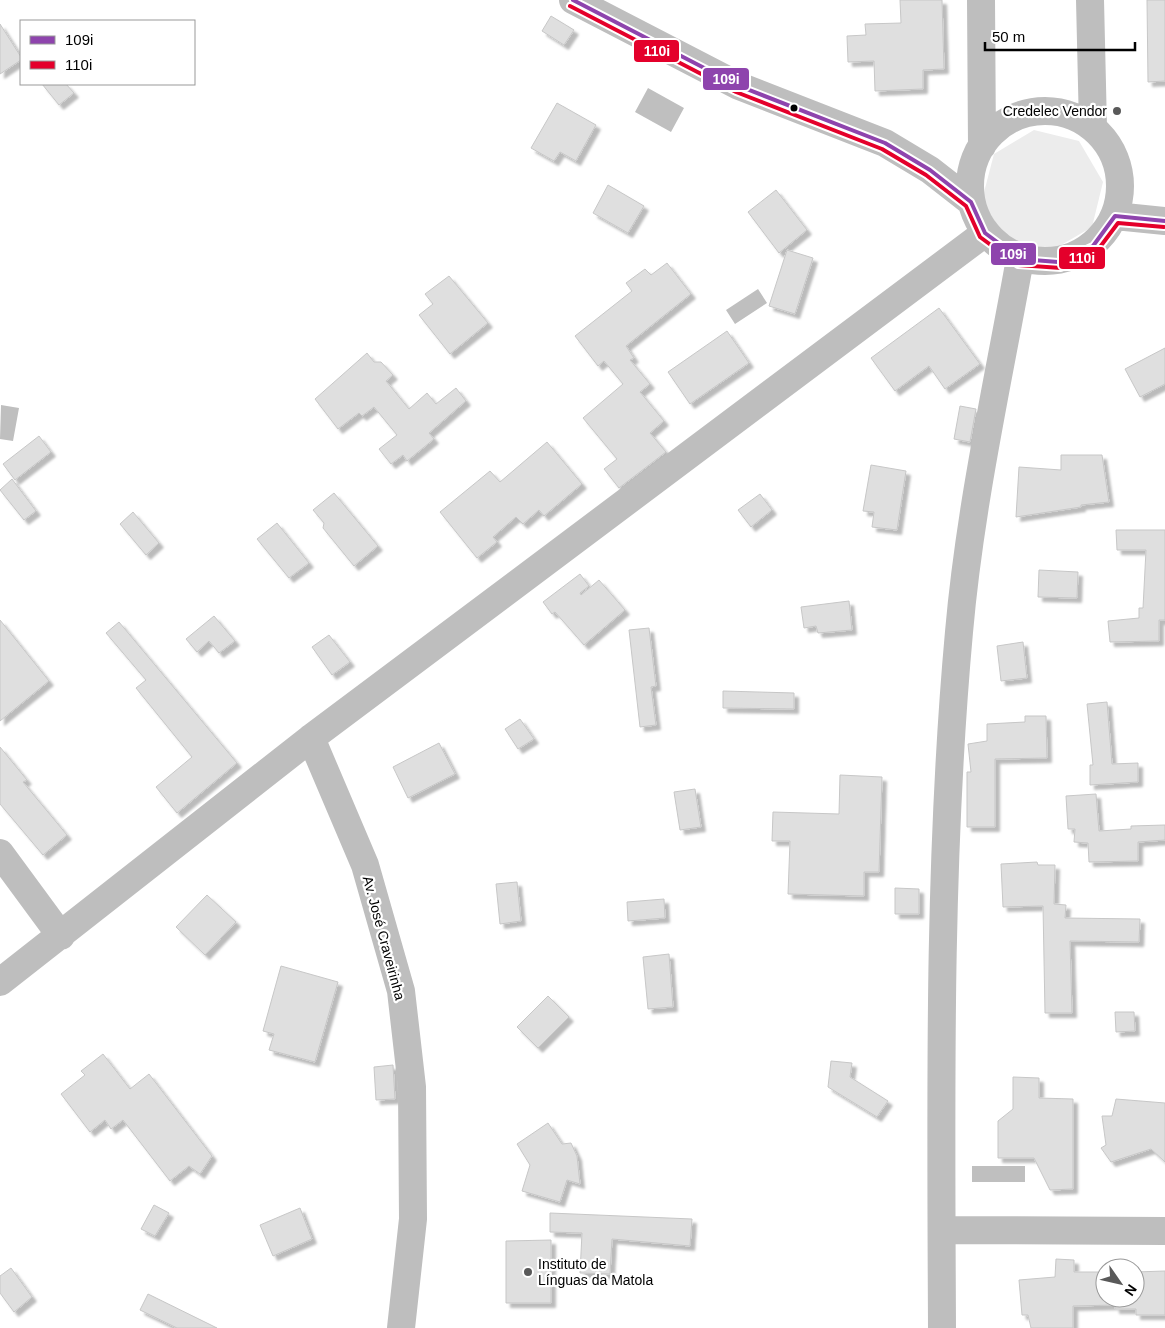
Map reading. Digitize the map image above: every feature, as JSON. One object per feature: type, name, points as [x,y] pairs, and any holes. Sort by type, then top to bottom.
[{"type":"street","points":[[573,0],[739,86],[885,143],[930,170],[971,202]]},
{"type":"street","points":[[980,0],[982,146]]},
{"type":"street","points":[[1090,0],[1093,127]]},
{"type":"street","points":[[1033,112],[1065,113],[1093,127],[1113,152],[1121,184],[1116,216],[1093,246],[1058,262],[1020,259],[985,233],[971,202],[970,183],[973,164],[982,146],[1004,124],[1033,112]]},
{"type":"street","points":[[1116,216],[1165,221]]},
{"type":"street","points":[[0,982],[311,738],[985,233]]},
{"type":"street","points":[[942,1328],[944,921],[947,824],[959,631],[981,468],[1020,259]]},
{"type":"street","name":"Av. José Craveirinha","points":[[311,738],[364,865],[401,992],[412,1087],[413,1219],[401,1328]]},
{"type":"street","points":[[0,854],[61,936]]},
{"type":"street","points":[[942,1230],[1165,1231]]},
{"type":"shaded area","points":[[648,88],[684,108],[671,132],[635,112]]},
{"type":"shaded area","points":[[1034,130],[1079,141],[1103,182],[1092,227],[1051,251],[1006,240],[982,200],[994,154]]},
{"type":"shaded area","points":[[758,289],[767,303],[735,324],[726,310]]},
{"type":"shaded area","points":[[1,405],[19,408],[13,441],[0,439]]},
{"type":"shaded area","points":[[972,1166],[1025,1166],[1025,1182],[972,1182]]},
{"type":"building","points":[[900,0],[942,0],[944,69],[923,70],[923,89],[875,91],[874,61],[848,62],[847,36],[866,35],[865,24],[901,23]]},
{"type":"building","points":[[1147,0],[1165,0],[1165,81],[1148,82]]},
{"type":"building","points":[[551,16],[574,30],[564,45],[542,31]]},
{"type":"building","points":[[0,24],[20,55],[20,61],[0,74]]},
{"type":"building","points":[[43,85],[67,85],[74,93],[59,105]]},
{"type":"building","points":[[557,103],[596,125],[576,161],[560,152],[554,161],[531,148]]},
{"type":"building","points":[[608,185],[644,206],[628,233],[593,213]]},
{"type":"building","points":[[776,190],[807,230],[779,253],[748,212]]},
{"type":"building","points":[[787,250],[813,258],[795,314],[769,306]]},
{"type":"building","points":[[667,263],[691,294],[626,346],[634,358],[630,360],[650,384],[640,392],[664,421],[650,433],[666,452],[619,488],[604,469],[617,459],[583,418],[623,384],[604,361],[598,366],[575,336],[632,291],[626,283],[645,269],[651,275]]},
{"type":"building","points":[[449,276],[488,323],[450,354],[419,315],[433,304],[425,294]]},
{"type":"building","points":[[939,308],[980,364],[945,389],[929,366],[895,391],[871,358]]},
{"type":"building","points":[[727,331],[749,363],[690,404],[668,372]]},
{"type":"building","points":[[1165,348],[1165,384],[1140,397],[1125,369]]},
{"type":"building","points":[[367,353],[374,362],[381,362],[393,375],[386,381],[409,409],[427,393],[436,404],[456,388],[466,401],[429,433],[434,439],[407,461],[403,455],[391,464],[379,449],[397,435],[374,407],[362,416],[359,413],[338,429],[315,399]]},
{"type":"building","points":[[960,406],[976,409],[970,442],[954,439]]},
{"type":"building","points":[[39,436],[51,452],[15,480],[3,464]]},
{"type":"building","points":[[547,442],[582,484],[544,516],[539,510],[523,524],[516,517],[493,537],[497,542],[477,558],[440,512],[490,471],[500,482]]},
{"type":"building","points":[[1061,455],[1102,455],[1109,502],[1016,517],[1019,467],[1061,470]]},
{"type":"building","points":[[871,465],[906,471],[897,530],[872,527],[874,512],[863,511]]},
{"type":"building","points":[[12,479],[36,511],[24,520],[0,490]]},
{"type":"building","points":[[334,493],[378,546],[354,566],[323,528],[324,523],[313,510]]},
{"type":"building","points":[[760,494],[772,510],[751,527],[738,510]]},
{"type":"building","points":[[133,512],[159,543],[146,555],[120,524]]},
{"type":"building","points":[[277,523],[309,563],[289,578],[257,539]]},
{"type":"building","points":[[1116,530],[1165,530],[1165,620],[1159,620],[1159,641],[1110,642],[1108,621],[1139,618],[1139,608],[1143,608],[1146,550],[1117,550]]},
{"type":"building","points":[[1039,570],[1078,572],[1077,598],[1038,597]]},
{"type":"building","points":[[580,574],[589,586],[580,593],[581,595],[599,580],[625,610],[584,645],[555,612],[552,614],[543,602]]},
{"type":"building","points":[[849,601],[852,630],[818,633],[816,626],[804,628],[801,607]]},
{"type":"building","points":[[214,616],[235,641],[219,653],[209,641],[197,652],[186,639]]},
{"type":"building","points":[[0,620],[49,681],[0,721]]},
{"type":"building","points":[[119,622],[237,763],[177,813],[156,787],[192,757],[136,688],[146,680],[106,633]]},
{"type":"building","points":[[649,628],[656,686],[651,687],[656,725],[640,727],[629,630]]},
{"type":"building","points":[[329,635],[350,662],[332,675],[312,647]]},
{"type":"building","points":[[1023,642],[1027,678],[1001,681],[997,646]]},
{"type":"building","points":[[723,691],[794,693],[794,709],[723,708]]},
{"type":"building","points":[[1107,702],[1112,764],[1138,763],[1138,782],[1090,785],[1090,765],[1093,765],[1087,704]]},
{"type":"building","points":[[1025,716],[1046,716],[1047,758],[995,759],[995,827],[967,827],[967,772],[971,772],[968,744],[987,741],[987,724],[1025,722]]},
{"type":"building","points":[[520,719],[534,739],[518,749],[505,729]]},
{"type":"building","points":[[439,743],[455,774],[408,798],[393,767]]},
{"type":"building","points":[[0,747],[27,780],[23,782],[67,835],[43,855],[0,804]]},
{"type":"building","points":[[840,775],[882,777],[879,872],[864,872],[864,896],[788,894],[790,841],[772,841],[773,812],[839,814]]},
{"type":"building","points":[[695,789],[701,827],[680,830],[674,792]]},
{"type":"building","points":[[1096,794],[1099,831],[1131,829],[1131,826],[1165,825],[1165,840],[1138,842],[1138,861],[1089,862],[1088,843],[1074,842],[1075,829],[1068,829],[1066,796]]},
{"type":"building","points":[[1037,862],[1038,865],[1055,865],[1054,904],[1066,905],[1065,918],[1140,919],[1139,942],[1070,941],[1072,1013],[1045,1013],[1043,906],[1003,907],[1001,864]]},
{"type":"building","points":[[517,882],[521,921],[500,924],[496,884]]},
{"type":"building","points":[[895,888],[919,889],[919,914],[895,914]]},
{"type":"building","points":[[207,895],[236,922],[205,955],[176,927]]},
{"type":"building","points":[[664,899],[665,918],[628,921],[627,902]]},
{"type":"building","points":[[669,954],[673,1007],[648,1009],[643,957]]},
{"type":"building","points":[[281,966],[338,982],[315,1062],[269,1050],[274,1034],[263,1031]]},
{"type":"building","points":[[548,996],[569,1017],[538,1048],[517,1027]]},
{"type":"building","points":[[1115,1012],[1134,1012],[1135,1031],[1116,1032]]},
{"type":"building","points":[[103,1054],[130,1089],[149,1074],[212,1156],[200,1174],[189,1166],[170,1181],[123,1120],[111,1129],[105,1120],[90,1132],[61,1094],[85,1075],[81,1071]]},
{"type":"building","points":[[831,1061],[852,1063],[850,1077],[888,1101],[877,1117],[828,1087]]},
{"type":"building","points":[[393,1065],[395,1099],[376,1100],[374,1067]]},
{"type":"building","points":[[1013,1077],[1039,1078],[1039,1098],[1073,1099],[1073,1189],[1050,1190],[1034,1158],[998,1158],[998,1121],[1013,1109]]},
{"type":"building","points":[[1116,1099],[1165,1103],[1165,1162],[1151,1149],[1111,1162],[1101,1148],[1106,1145],[1102,1116],[1112,1116]]},
{"type":"building","points":[[548,1123],[562,1144],[571,1143],[577,1156],[580,1184],[567,1180],[560,1202],[522,1191],[530,1165],[517,1144]]},
{"type":"building","points":[[154,1205],[169,1213],[155,1236],[141,1229]]},
{"type":"building","points":[[300,1208],[312,1239],[273,1256],[260,1225]]},
{"type":"building","points":[[550,1213],[692,1219],[690,1246],[612,1239],[610,1274],[580,1273],[582,1233],[550,1232]]},
{"type":"building","name":"Instituto de Línguas da Matola","points":[[551,1240],[551,1303],[506,1303],[506,1241]]},
{"type":"building","points":[[1056,1259],[1074,1260],[1074,1272],[1095,1272],[1095,1305],[1073,1306],[1073,1328],[1031,1328],[1028,1315],[1022,1315],[1019,1280],[1055,1277]]},
{"type":"building","points":[[11,1268],[32,1297],[14,1312],[0,1293],[0,1276]]},
{"type":"building","points":[[1165,1271],[1165,1315],[1136,1315],[1136,1309],[1115,1309],[1145,1308],[1145,1272]]},
{"type":"building","points":[[148,1294],[217,1328],[177,1328],[140,1310]]},
{"type":"transit line","name":"109i","points":[[573,0],[739,86],[885,143],[930,170],[971,202],[985,233],[1020,259],[1058,262],[1093,246],[1115,216],[1165,221]]},
{"type":"transit line","name":"110i","points":[[570,6],[736,92],[882,149],[926,175],[966,206],[980,237],[1018,265],[1061,268],[1097,251],[1118,223],[1164,227]]},
{"type":"place","name":"Credelec Vendor","points":[[1117,111]]},
{"type":"place","name":"Instituto de Línguas da Matola","points":[[528,1272]]}]
